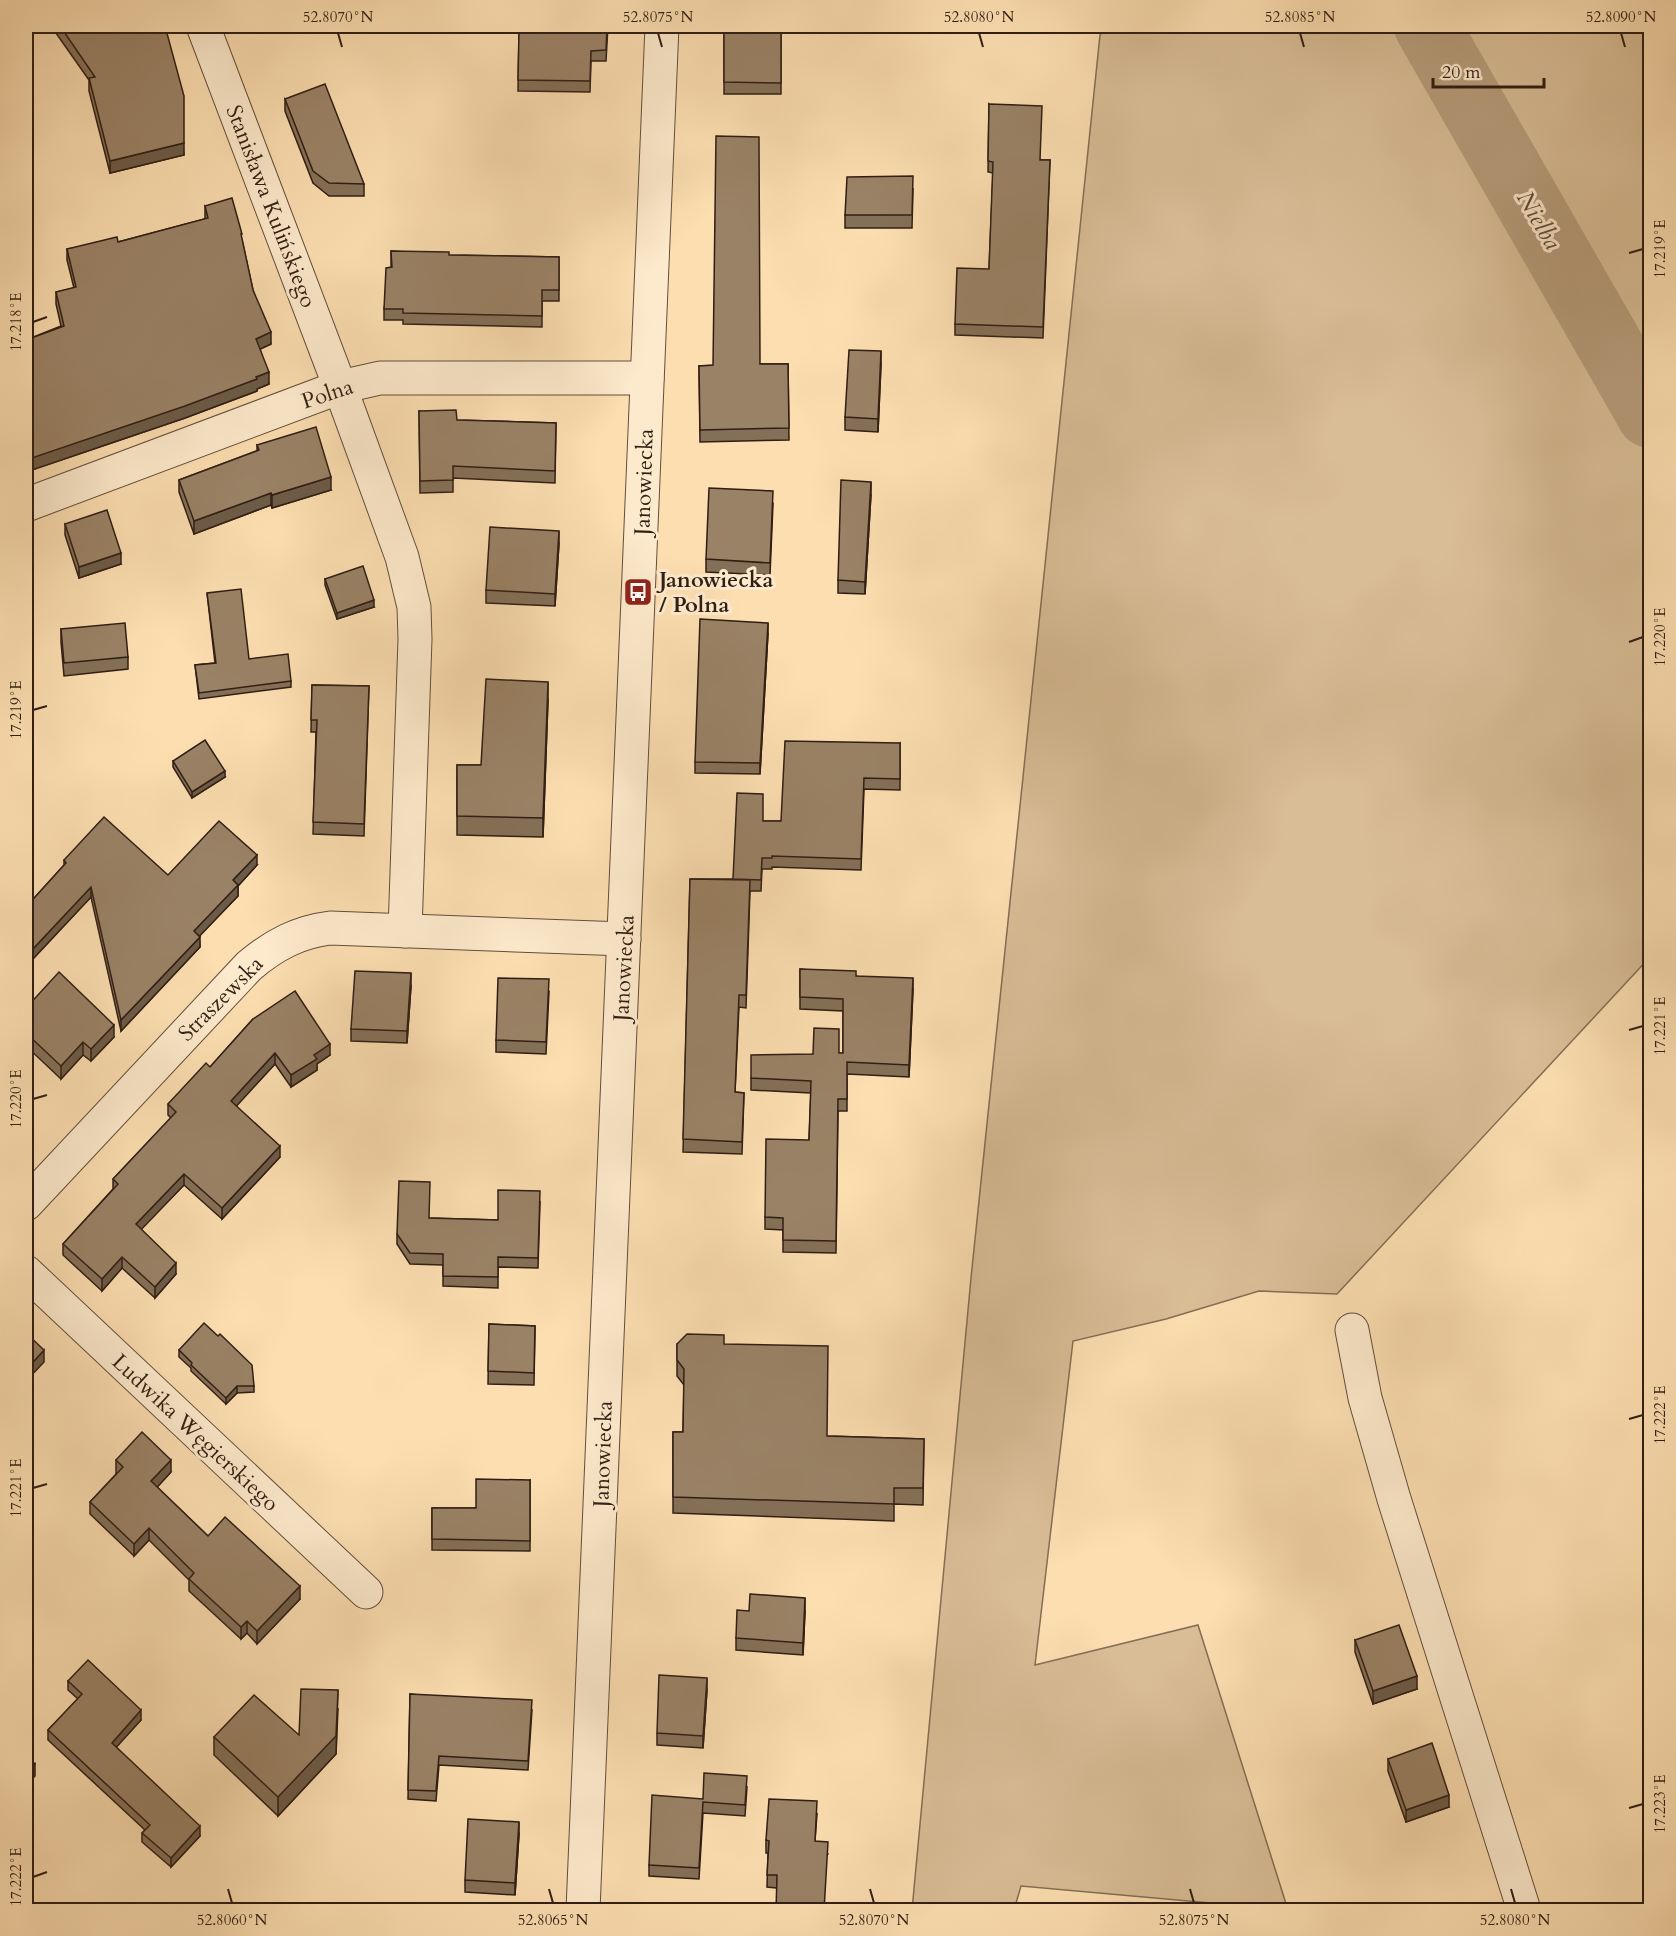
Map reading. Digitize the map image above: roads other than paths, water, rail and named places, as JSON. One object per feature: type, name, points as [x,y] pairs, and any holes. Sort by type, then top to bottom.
[{"type":"street","name":"Stanisława Kulińskiego","points":[[203,26],[340,387],[402,558],[414,607],[415,639],[405,931]]},
{"type":"street","name":"Janowiecka","points":[[584,1911],[662,26]]},
{"type":"street","name":"Polna","points":[[26,505],[340,387],[380,378],[647,378]]},
{"type":"street","name":"Straszewska","points":[[26,1204],[249,966],[282,941],[313,930],[330,928],[624,939]]},
{"type":"street","name":"Ludwika Węgierskiego","points":[[26,1272],[366,1592]]},
{"type":"street","points":[[1352,1330],[1365,1398],[1394,1499],[1524,1911]]},
{"type":"waterway","name":"Nielba","points":[[1427,26],[1650,415]]},
{"type":"place","name":"Janowiecka / Polna","points":[[638,592]]}]
